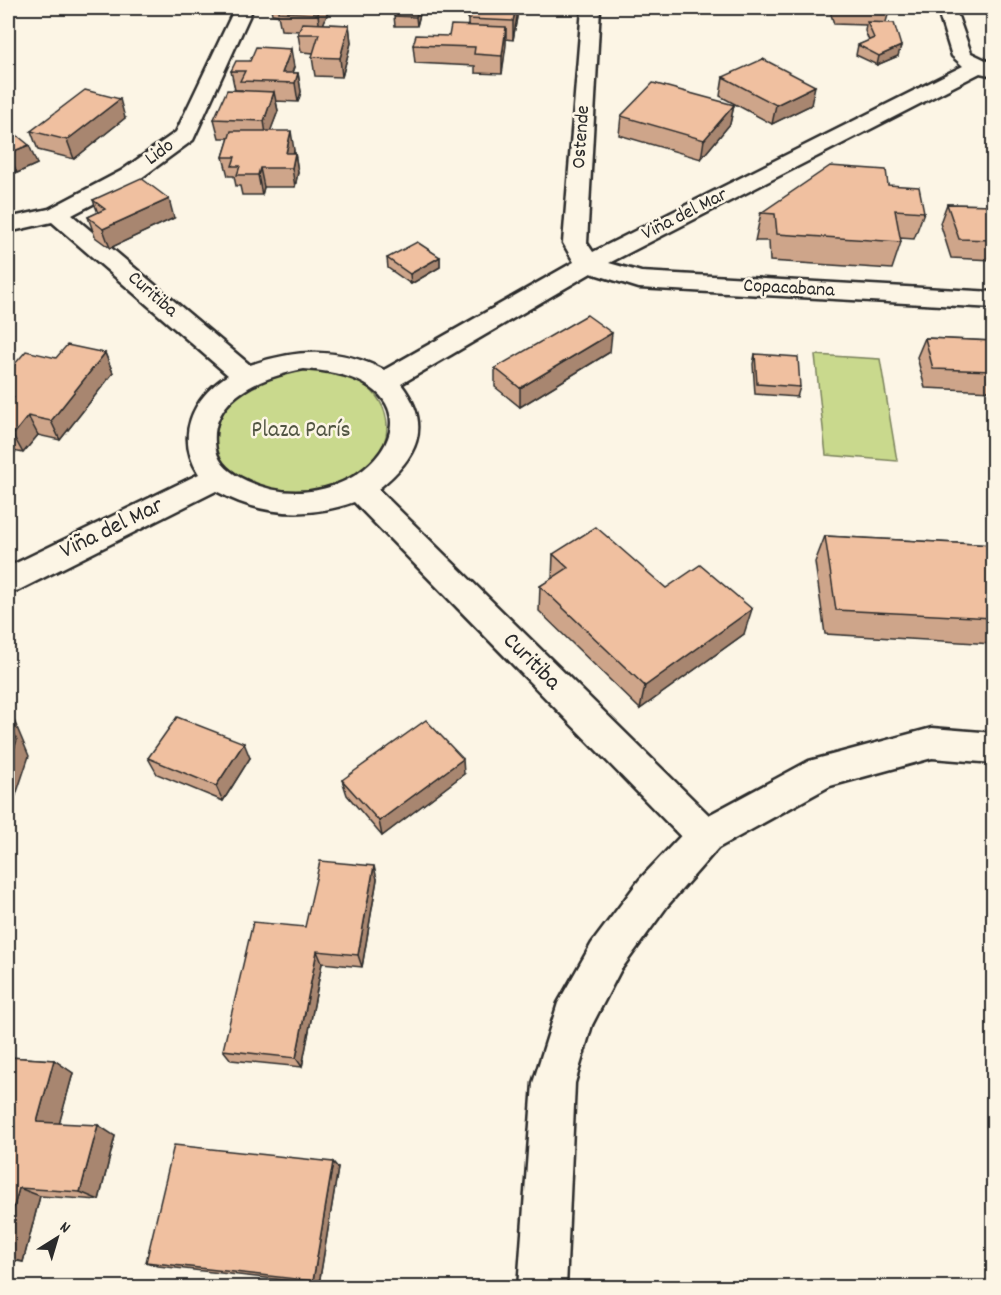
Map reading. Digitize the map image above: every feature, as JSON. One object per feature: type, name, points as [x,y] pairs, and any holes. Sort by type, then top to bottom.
[{"type":"street","name":"Lido","points":[[8,225],[57,214],[129,176],[186,135],[244,8]]},
{"type":"street","name":"Ostende","points":[[588,264],[576,243],[591,8]]},
{"type":"street","points":[[946,8],[962,56],[986,68]]},
{"type":"street","name":"Viña del Mar","points":[[384,382],[588,264],[986,68]]},
{"type":"street","name":"Curitiba","points":[[57,214],[246,376]]},
{"type":"street","name":"Copacabana","points":[[588,264],[639,280],[993,300]]},
{"type":"street","points":[[304,360],[324,361],[361,369],[384,382],[400,401],[406,423],[401,447],[384,470],[358,488],[329,499],[297,503],[266,501],[238,492],[217,478],[203,458],[199,435],[207,413],[223,393],[246,376],[274,365],[304,360]]},
{"type":"street","name":"Viña del Mar","points":[[8,581],[217,478]]},
{"type":"street","name":"Curitiba","points":[[358,488],[705,836]]},
{"type":"street","points":[[542,1287],[554,1083],[573,1018],[606,957],[654,892],[705,836],[822,772],[932,744],[993,748]]},
{"type":"green space","points":[[815,355],[880,359],[897,461],[826,455]]},
{"type":"green space","name":"Plaza París","points":[[306,370],[350,377],[368,387],[377,397],[383,407],[387,431],[378,455],[352,476],[316,490],[276,492],[240,481],[222,466],[215,451],[213,440],[215,423],[221,410],[231,398],[244,389],[275,376]]},
{"type":"building","points":[[280,8],[320,8],[318,14],[278,12]]},
{"type":"building","points":[[397,8],[418,8],[416,17],[394,16]]},
{"type":"building","points":[[471,8],[516,8],[513,21],[468,19]]},
{"type":"building","points":[[867,22],[894,23],[901,46],[879,56],[858,45],[874,38]]},
{"type":"building","points":[[302,23],[349,25],[340,58],[312,57],[319,34],[298,34]]},
{"type":"building","points":[[451,25],[506,27],[502,56],[474,54],[475,47],[413,45],[416,35],[449,36]]},
{"type":"building","points":[[256,47],[291,49],[282,73],[298,73],[295,83],[240,81],[245,71],[231,71],[236,61],[250,61]]},
{"type":"building","points":[[763,59],[815,86],[776,105],[723,77]]},
{"type":"building","points":[[653,83],[734,105],[704,140],[621,116]]},
{"type":"building","points":[[85,90],[120,99],[67,140],[31,131]]},
{"type":"building","points":[[227,90],[274,92],[264,121],[214,119]]},
{"type":"building","points":[[8,128],[29,145],[9,153]]},
{"type":"building","points":[[231,131],[291,131],[286,153],[295,153],[292,168],[260,168],[258,175],[237,175],[240,166],[232,166],[235,157],[223,157]]},
{"type":"building","points":[[830,166],[886,170],[888,185],[919,187],[924,212],[895,210],[901,242],[777,234],[775,214],[761,213]]},
{"type":"building","points":[[141,178],[169,199],[103,229],[88,217],[105,209],[93,200]]},
{"type":"building","points":[[947,204],[993,205],[993,240],[959,239]]},
{"type":"building","points":[[417,242],[440,257],[410,274],[387,258]]},
{"type":"building","points":[[587,315],[612,333],[520,388],[495,368]]},
{"type":"building","points":[[925,338],[993,341],[993,371],[933,369]]},
{"type":"building","points":[[67,345],[105,353],[51,421],[28,416],[13,435],[8,433],[8,405],[14,397],[8,395],[8,372],[26,351],[56,358]]},
{"type":"building","points":[[755,354],[798,357],[800,387],[757,384]]},
{"type":"building","points":[[596,527],[666,588],[700,565],[752,609],[645,686],[540,586],[568,568],[553,554]]},
{"type":"building","points":[[825,536],[993,545],[993,618],[836,610]]},
{"type":"building","points":[[177,717],[244,743],[216,786],[148,758]]},
{"type":"building","points":[[8,718],[17,740],[8,768]]},
{"type":"building","points":[[426,720],[463,759],[379,821],[342,780]]},
{"type":"building","points":[[320,861],[374,866],[358,955],[317,951],[296,1058],[223,1050],[253,922],[305,927]]},
{"type":"building","points":[[8,1057],[54,1060],[37,1122],[98,1125],[80,1192],[19,1188],[8,1228]]},
{"type":"building","points":[[174,1145],[333,1162],[313,1281],[146,1262]]}]
